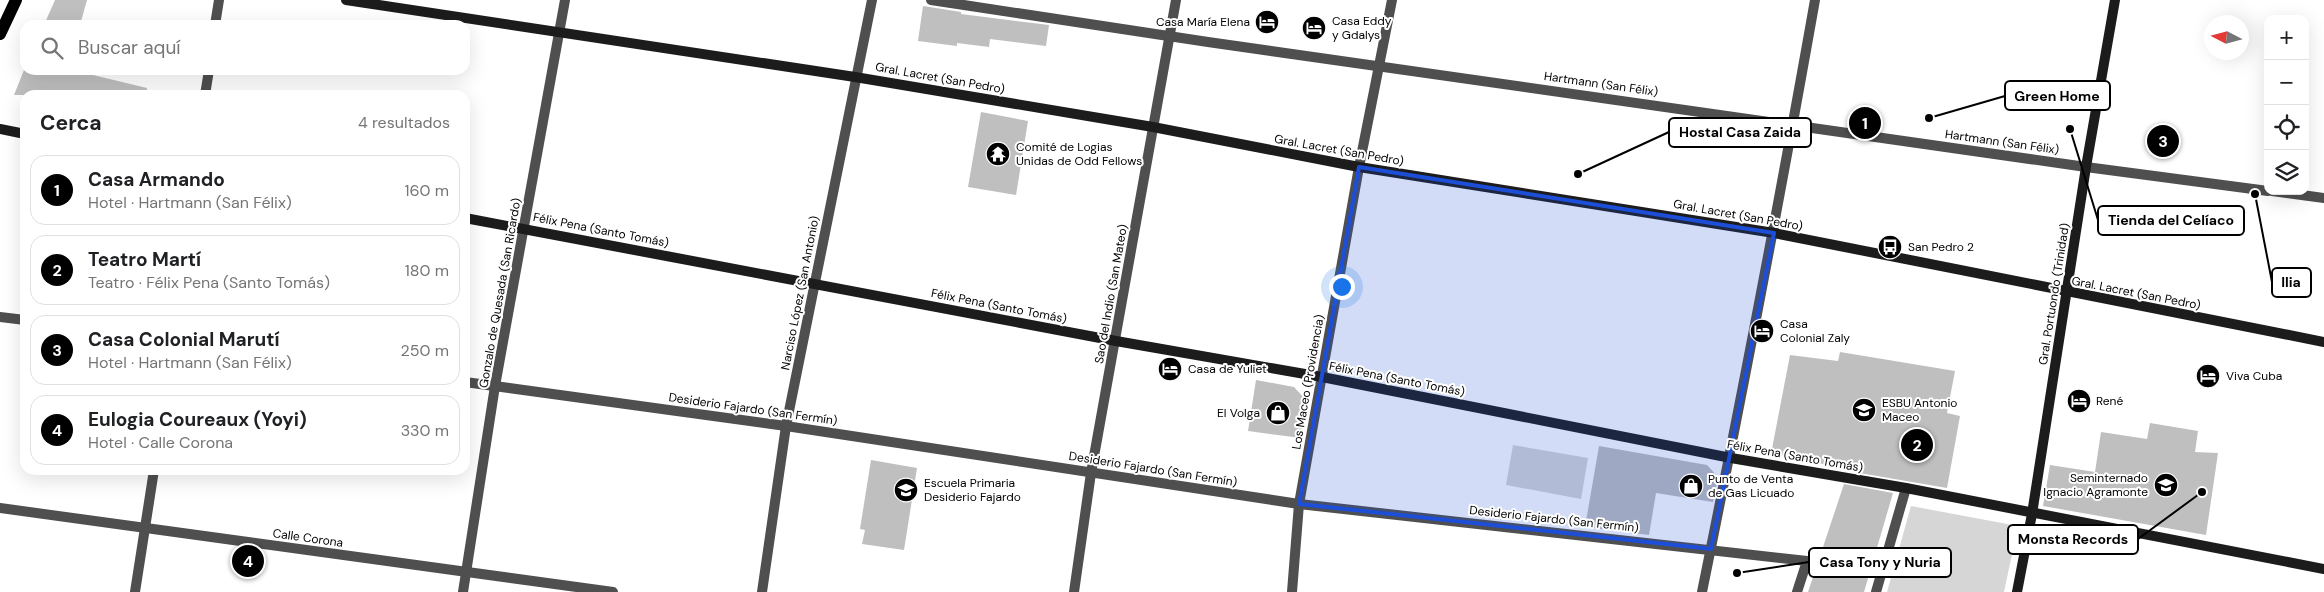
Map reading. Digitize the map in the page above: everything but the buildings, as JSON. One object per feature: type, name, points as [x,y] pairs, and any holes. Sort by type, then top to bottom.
[{"type":"main road","points":[[0,34],[16,0]]},
{"type":"street","points":[[216,20],[219,0]]},
{"type":"street","name":"Gral. Lacret (San Pedro)","points":[[346,0],[560,34],[855,76],[1153,127],[1359,167],[1774,233],[2324,342]]},
{"type":"street","name":"Gonzalo de Quesada (San Ricardo)","points":[[462,592],[495,386],[565,0]]},
{"type":"street","name":"Narciso López (San Antonio)","points":[[762,592],[786,426],[855,76],[872,0]]},
{"type":"street","name":"Hartmann (San Félix)","points":[[931,0],[2086,167],[2264,190]]},
{"type":"street","name":"Sao del Indio (San Mateo)","points":[[1074,592],[1091,473],[1176,0]]},
{"type":"street","name":"Los Maceo (Providencia)","points":[[1292,592],[1299,504],[1359,167],[1392,0]]},
{"type":"street","points":[[1702,592],[1731,458],[1774,233],[1815,0]]},
{"type":"street","name":"Gral. Portuondo (Trinidad)","points":[[2017,592],[2032,514],[2086,167],[2115,0]]},
{"type":"street","points":[[206,90],[208,75]]},
{"type":"street","points":[[0,129],[20,133]]},
{"type":"street","points":[[2302,195],[2324,198]]},
{"type":"street","name":"Félix Pena (Santo Tomás)","points":[[470,219],[1116,341],[1322,377],[1731,458],[1906,488],[2032,514],[2324,569]]},
{"type":"street","points":[[0,317],[20,319]]},
{"type":"street","name":"Desiderio Fajardo (San Fermín)","points":[[470,383],[786,426],[1299,504],[1807,561],[1797,592]]},
{"type":"street","points":[[136,592],[153,475]]},
{"type":"street","points":[[1876,592],[1906,488]]},
{"type":"street","name":"Calle Corona","points":[[0,508],[613,592]]},
{"type":"highlighted area","points":[[1359,167],[1774,233],[1711,549],[1299,504]]},
{"type":"shaded area","points":[[1513,445],[1588,458],[1581,499],[1506,485]]},
{"type":"shaded area","points":[[1911,506],[2018,526],[2004,592],[1887,592]]},
{"type":"place","name":"Casa María Elena","points":[[1267,22]]},
{"type":"place","name":"Casa Eddy y Gdalys","points":[[1314,28]]},
{"type":"place","name":"Green Home","points":[[1929,118]]},
{"type":"place","name":"Casa Armando","points":[[1865,123]]},
{"type":"place","name":"Tienda del Celíaco","points":[[2070,129]]},
{"type":"place","name":"Casa Colonial Marutí","points":[[2163,141]]},
{"type":"place","name":"Comité de Logias Unidas de Odd Fellows","points":[[998,154]]},
{"type":"place","name":"Hostal Casa Zaida","points":[[1578,174]]},
{"type":"place","name":"Ilia","points":[[2255,194]]},
{"type":"place","name":"San Pedro 2","points":[[1890,247]]},
{"type":"place","name":"Casa Colonial Zaly","points":[[1762,331]]},
{"type":"place","name":"Casa de Yuliet","points":[[1170,369]]},
{"type":"place","name":"Viva Cuba","points":[[2208,376]]},
{"type":"place","name":"René","points":[[2079,401]]},
{"type":"place","name":"ESBU Antonio Maceo","points":[[1864,410]]},
{"type":"place","name":"El Volga","points":[[1278,413]]},
{"type":"place","name":"Teatro Martí","points":[[1917,445]]},
{"type":"place","name":"Seminternado Ignacio Agramonte","points":[[2166,485]]},
{"type":"place","name":"Punto de Venta de Gas Licuado","points":[[1691,486]]},
{"type":"place","name":"Escuela Primaria Desiderio Fajardo","points":[[906,490]]},
{"type":"place","name":"Monsta Records","points":[[2202,492]]},
{"type":"place","name":"Eulogia Coureaux (Yoyi)","points":[[248,561]]},
{"type":"place","name":"Casa Tony y Nuria","points":[[1737,573]]}]
